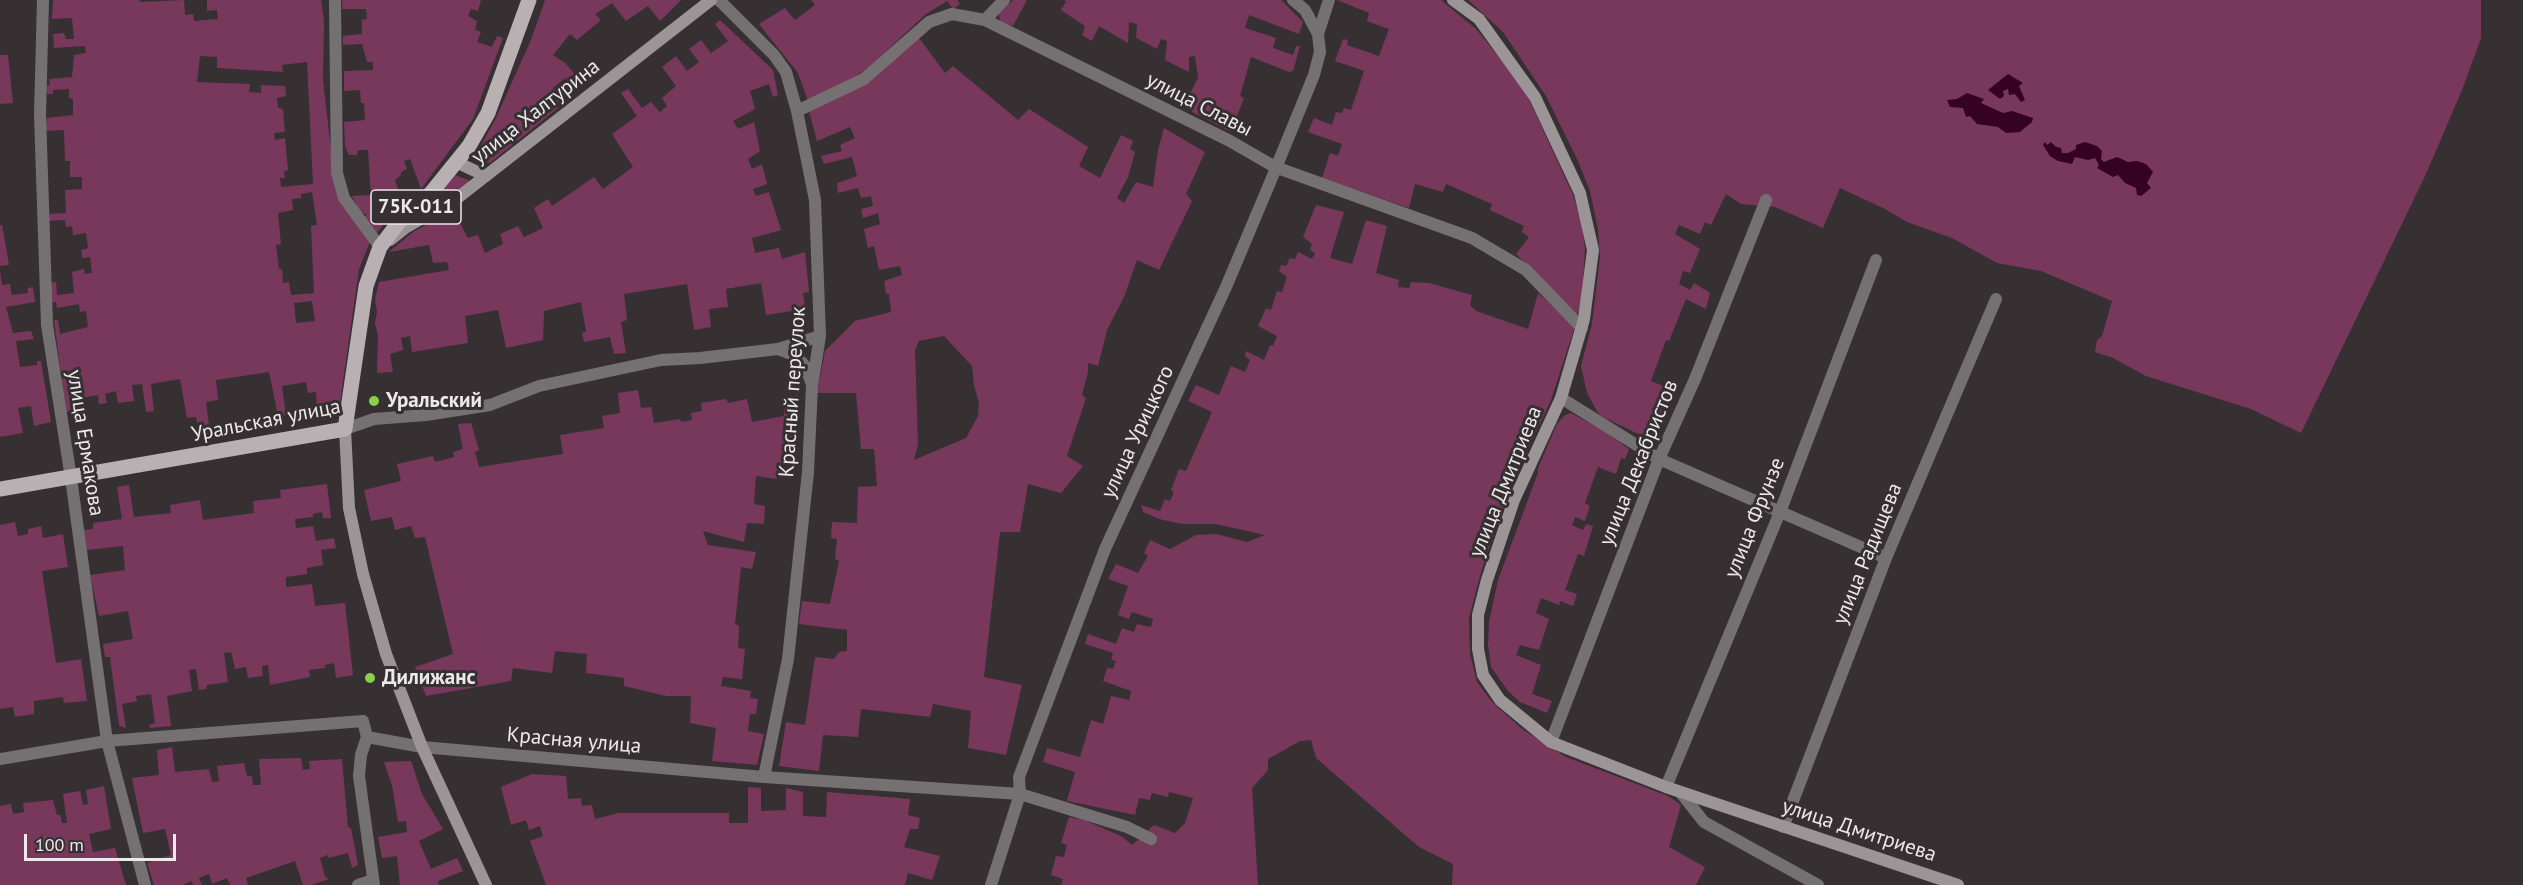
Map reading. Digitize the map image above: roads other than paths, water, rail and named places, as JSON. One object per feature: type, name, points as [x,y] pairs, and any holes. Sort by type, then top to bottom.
[{"type":"main road","name":"75К-011","points":[[345,429],[366,286],[380,248],[399,222],[431,193],[469,146],[488,112],[529,0]]},
{"type":"main road","name":"Уральская улица","points":[[0,489],[345,429]]},
{"type":"street","name":"улица Ермакова","points":[[44,0],[40,116],[47,325],[71,478],[107,741],[145,885]]},
{"type":"street","points":[[335,0],[337,172],[344,198],[380,248]]},
{"type":"street","name":"улица Халтурина","points":[[380,248],[405,228],[460,196],[711,0]]},
{"type":"street","name":"Красный переулок","points":[[718,0],[774,55],[786,72],[797,111],[815,200],[820,336],[812,386],[808,472],[788,659],[764,777]]},
{"type":"street","points":[[984,20],[1004,0]]},
{"type":"street","points":[[1293,0],[1305,10],[1318,34]]},
{"type":"street","name":"улица Урицкого","points":[[991,885],[1020,794],[1019,777],[1105,549],[1226,287],[1314,75],[1320,52],[1318,34],[1329,0]]},
{"type":"street","name":"улица Дмитриева","points":[[1453,0],[1479,19],[1535,97],[1580,193],[1593,250],[1582,328],[1561,398],[1514,500],[1487,580],[1478,615],[1478,649],[1483,675],[1500,700],[1551,742],[1666,787],[1958,885]]},
{"type":"street","name":"улица Славы","points":[[797,111],[864,79],[929,22],[952,14],[984,20],[1230,141],[1275,167],[1472,238],[1526,270],[1582,328]]},
{"type":"street","points":[[456,162],[486,176]]},
{"type":"street","name":"улица Декабристов","points":[[1551,742],[1659,459],[1695,379],[1766,201]]},
{"type":"street","name":"улица Фрунзе","points":[[1666,787],[1780,512],[1876,260]]},
{"type":"street","name":"улица Радищева","points":[[1783,827],[1886,558],[1996,299]]},
{"type":"street","name":"Уральская улица","points":[[345,429],[374,419],[426,415],[490,405],[539,386],[661,360],[778,349],[820,336]]},
{"type":"street","points":[[778,349],[796,356],[806,367],[812,386]]},
{"type":"street","points":[[1561,398],[1659,459],[1886,558]]},
{"type":"street","points":[[345,429],[349,508],[363,574],[386,654],[422,747],[486,885]]},
{"type":"street","points":[[0,759],[107,741],[363,721],[367,738],[361,754],[359,776],[374,882],[358,885]]},
{"type":"street","name":"Красная улица","points":[[367,738],[422,747],[764,777],[1020,794],[1127,827],[1151,839]]},
{"type":"street","points":[[1681,792],[1704,822],[1818,885]]},
{"type":"place","name":"Уральский","points":[[374,401]]},
{"type":"place","name":"Дилижанс","points":[[370,678]]}]
